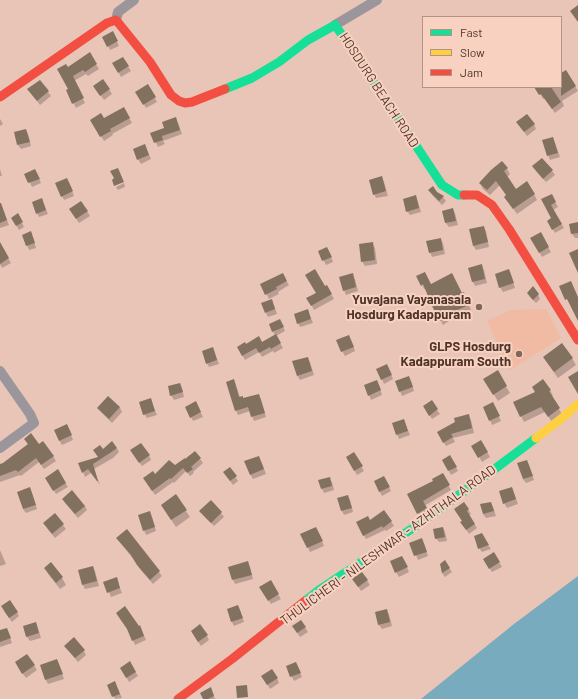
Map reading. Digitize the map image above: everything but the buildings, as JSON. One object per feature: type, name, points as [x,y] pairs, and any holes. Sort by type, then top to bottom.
[{"type":"street","points":[[0,97],[107,23],[116,20],[118,12],[134,0]]},
{"type":"street","points":[[336,25],[377,0]]},
{"type":"street","name":"HOSDURG BEACH ROAD","points":[[116,20],[150,62],[171,95],[179,101],[185,102],[192,102],[252,78],[279,62],[308,40],[336,25],[442,185],[458,194],[477,195],[492,205],[509,229],[578,340]]},
{"type":"street","points":[[0,371],[30,414],[34,423],[0,448]]},
{"type":"street","name":"THULICHERI - NILESHWAR - AZHITHALA ROAD","points":[[178,699],[232,659],[319,590],[413,528],[561,419],[578,404]]},
{"type":"shaded area","name":"GLPS Hosdurg Kadappuram South","points":[[546,309],[561,338],[510,370],[487,321],[511,310]]},
{"type":"water","points":[[578,576],[578,699],[421,699],[514,624]]},
{"type":"traffic: fast","points":[[225,89],[252,78],[279,62],[308,40],[335,25],[442,185],[458,195],[464,195]]},
{"type":"traffic: fast","points":[[305,601],[319,590],[413,528],[536,438]]},
{"type":"traffic: slow","points":[[536,438],[578,404]]},
{"type":"traffic: jam","points":[[0,97],[107,23],[116,20],[150,62],[171,95],[179,101],[185,103],[192,102],[225,89]]},
{"type":"traffic: jam","points":[[464,195],[477,195],[492,205],[509,229],[578,340]]},
{"type":"traffic: jam","points":[[178,699],[232,659],[305,601]]},
{"type":"place","name":"Yuvajana Vayanasala Hosdurg Kadappuram","points":[[479,307]]},
{"type":"place","name":"GLPS Hosdurg Kadappuram South","points":[[519,354]]}]
